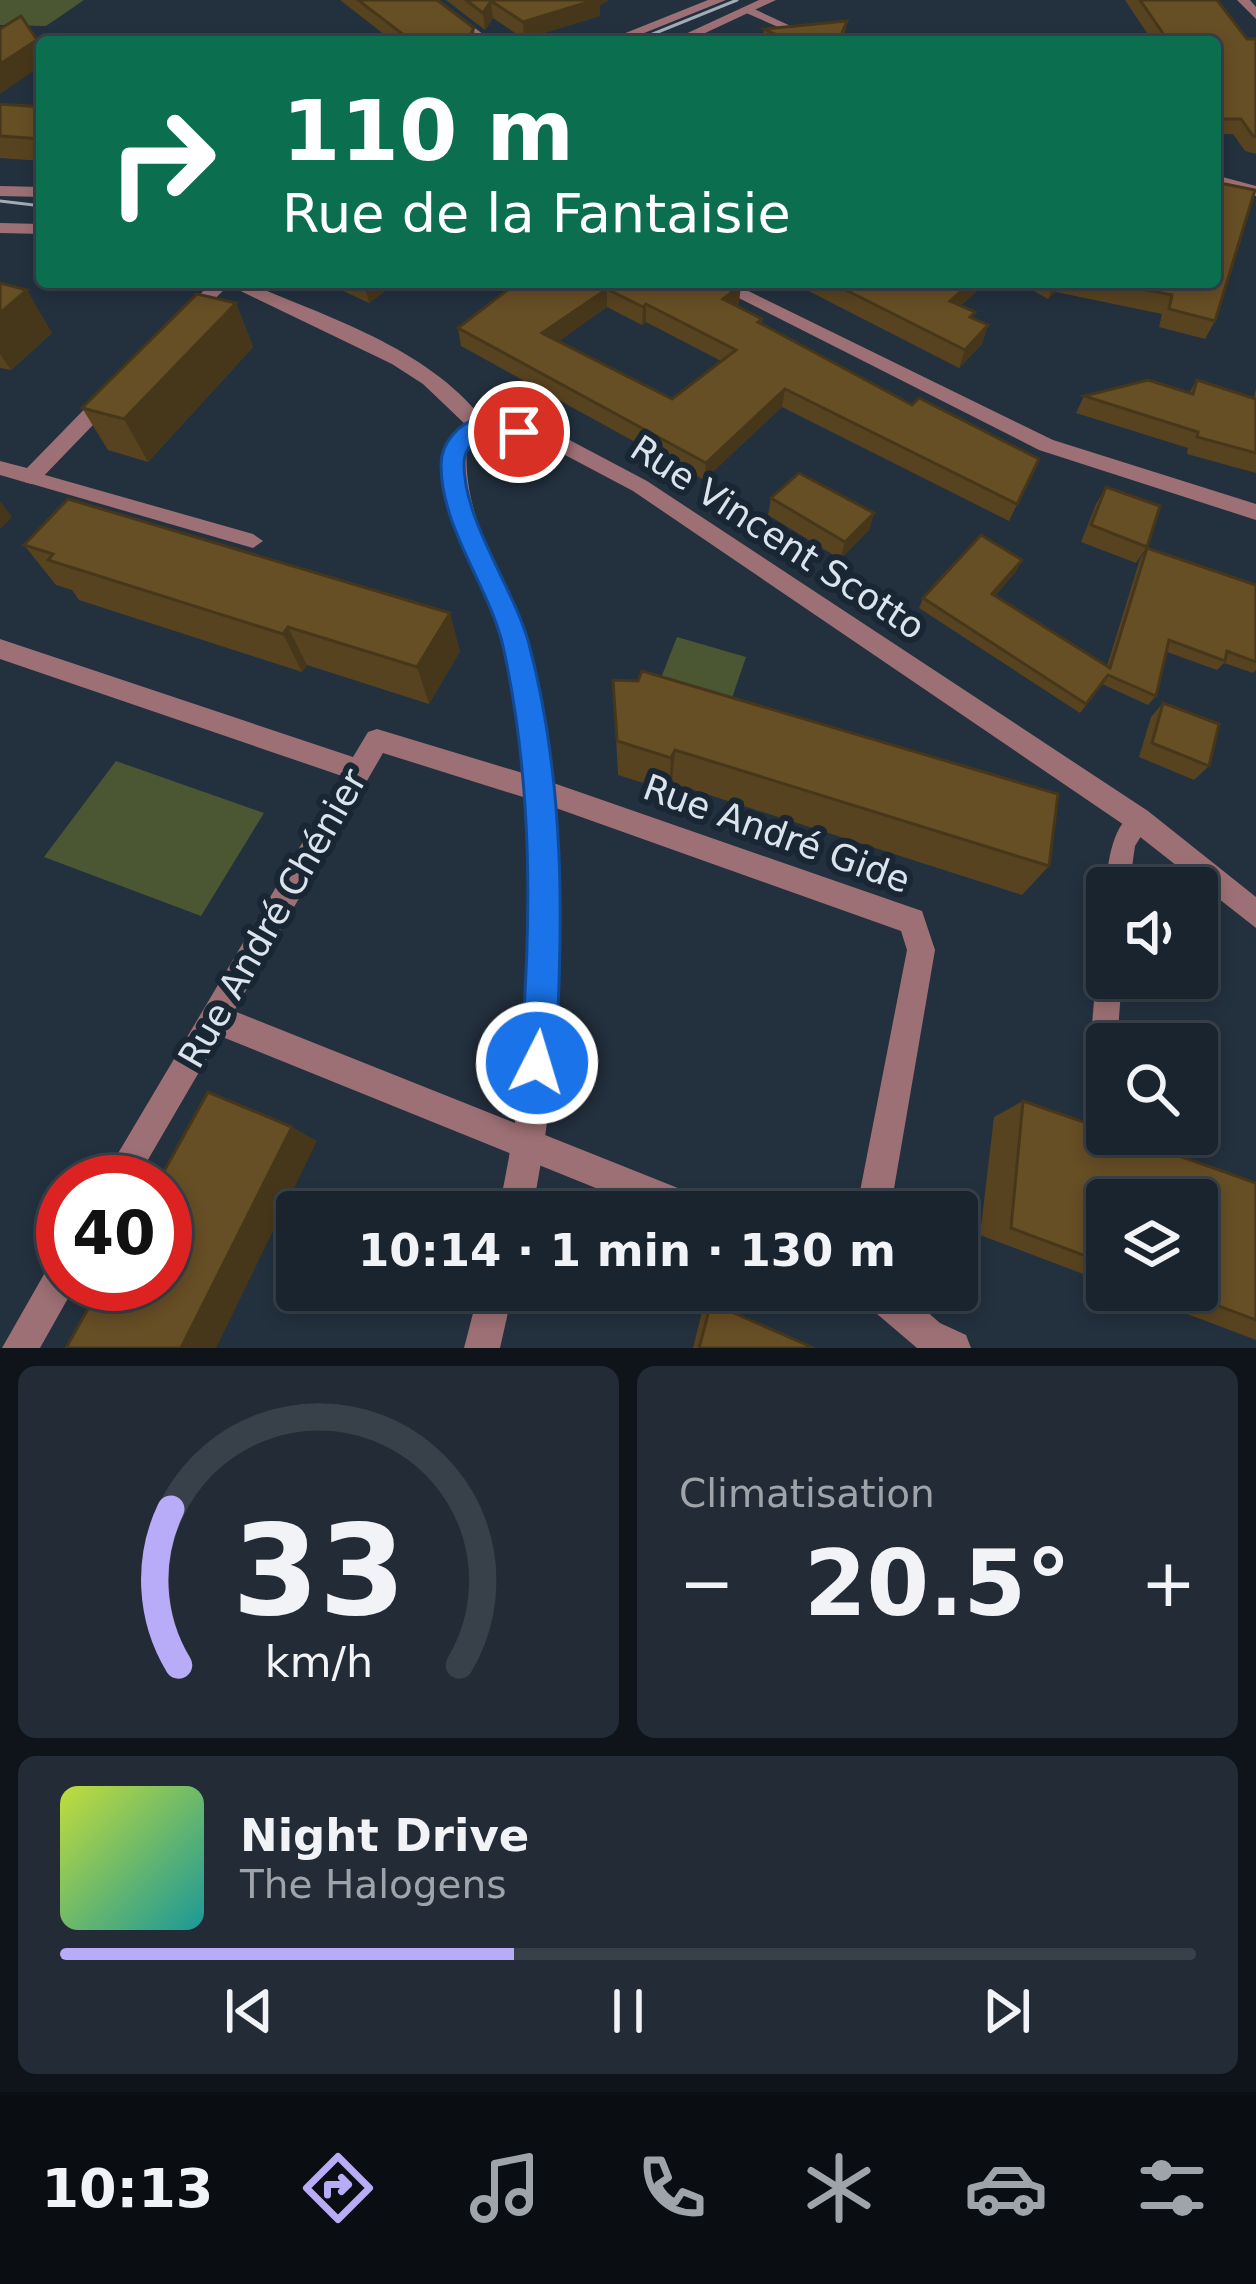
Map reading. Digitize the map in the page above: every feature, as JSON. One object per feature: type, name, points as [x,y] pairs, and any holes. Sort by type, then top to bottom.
[{"type":"street","points":[[431,0],[478,36]]},
{"type":"street","points":[[626,36],[720,0]]},
{"type":"street","points":[[689,36],[770,0]]},
{"type":"street","points":[[1244,0],[1256,15]]},
{"type":"street","points":[[1221,182],[1256,191]]},
{"type":"street","points":[[0,190],[36,192]]},
{"type":"street","points":[[0,228],[36,230]]},
{"type":"street","points":[[166,338],[220,288]]},
{"type":"street","points":[[240,288],[399,361],[460,401],[478,426],[457,444],[454,485],[515,642],[539,790],[547,938],[531,1147],[520,1191]]},
{"type":"street","points":[[728,288],[1046,445],[1256,512]]},
{"type":"street","points":[[0,468],[31,477],[120,386]]},
{"type":"street","name":"Rue Vincent Scotto","points":[[478,426],[556,441],[640,486],[1139,820],[1256,914]]},
{"type":"street","points":[[0,649],[359,770]]},
{"type":"street","name":"Rue André Chénier","points":[[133,1155],[377,740],[539,790]]},
{"type":"street","name":"Rue André Gide","points":[[539,790],[912,921],[921,950],[877,1191]]},
{"type":"street","points":[[213,1018],[643,1191]]},
{"type":"street","points":[[20,1348],[42,1311]]},
{"type":"street","points":[[482,1348],[491,1311]]},
{"type":"street","points":[[900,1311],[953,1348]]},
{"type":"lane","points":[[748,10],[789,28]]},
{"type":"lane","points":[[31,477],[253,541]]},
{"type":"lane","points":[[1120,867],[1124,843],[1139,820]]},
{"type":"green space","points":[[0,0],[84,0],[46,26],[0,25]]},
{"type":"green space","points":[[677,637],[746,657],[722,727],[661,678]]},
{"type":"green space","points":[[116,761],[264,813],[201,916],[44,857]]},
{"type":"building","points":[[358,0],[437,0],[474,28],[469,36],[405,36]]},
{"type":"building","points":[[466,0],[595,0],[523,22],[491,1],[483,13]]},
{"type":"building","points":[[1140,0],[1217,0],[1247,39],[1256,39],[1256,137],[1241,119],[1221,118],[1221,36],[1165,36]]},
{"type":"building","points":[[21,16],[36,41],[0,64],[0,29]]},
{"type":"building","points":[[847,21],[841,36],[779,36],[764,29]]},
{"type":"building","points":[[0,104],[36,107],[36,139],[0,136]]},
{"type":"building","points":[[1221,183],[1255,190],[1215,321],[1169,309],[1172,295],[1136,288],[1221,288]]},
{"type":"building","points":[[0,283],[27,290],[0,313]]},
{"type":"building","points":[[510,288],[737,288],[723,299],[762,319],[758,322],[912,405],[919,398],[1039,459],[1017,504],[785,389],[706,463],[458,328]],"holes":[[[607,289],[643,307],[646,304],[736,350],[672,399],[542,333]]]},
{"type":"building","points":[[842,288],[965,288],[950,301],[975,312],[970,317],[988,325],[965,350]]},
{"type":"building","points":[[197,294],[236,303],[124,419],[82,408]]},
{"type":"building","points":[[1148,380],[1193,394],[1197,380],[1256,399],[1256,453],[1084,396]]},
{"type":"building","points":[[799,473],[874,513],[845,542],[771,498]]},
{"type":"building","points":[[1106,487],[1160,506],[1147,547],[1091,525]]},
{"type":"building","points":[[68,499],[450,613],[417,667],[288,627],[283,634],[48,560],[53,554],[24,545]]},
{"type":"building","points":[[981,535],[1022,560],[992,594],[1110,668],[1147,548],[1256,585],[1256,662],[1227,651],[1225,661],[1169,640],[1156,696],[1108,675],[1086,704],[923,598]]},
{"type":"building","points":[[642,671],[1058,794],[1049,866],[675,750],[671,758],[617,741],[613,680],[638,681]]},
{"type":"building","points":[[1163,703],[1219,724],[1209,766],[1152,743]]},
{"type":"building","points":[[208,1092],[292,1127],[181,1348],[66,1348],[87,1311],[192,1311],[192,1155],[173,1155]]},
{"type":"building","points":[[1023,1101],[1086,1123],[1086,1155],[1177,1155],[1256,1183],[1256,1320],[1218,1306],[1218,1179],[1086,1179],[1086,1256],[1011,1228]]},
{"type":"building","points":[[709,1311],[729,1311],[814,1348],[699,1348]]},
{"type":"tram line","points":[[648,36],[737,0]]},
{"type":"tram line","points":[[0,201],[36,205]]},
{"type":"route","points":[[519,432],[478,426],[457,444],[452,464],[461,505],[515,642],[537,772],[547,938],[537,1063]]}]
